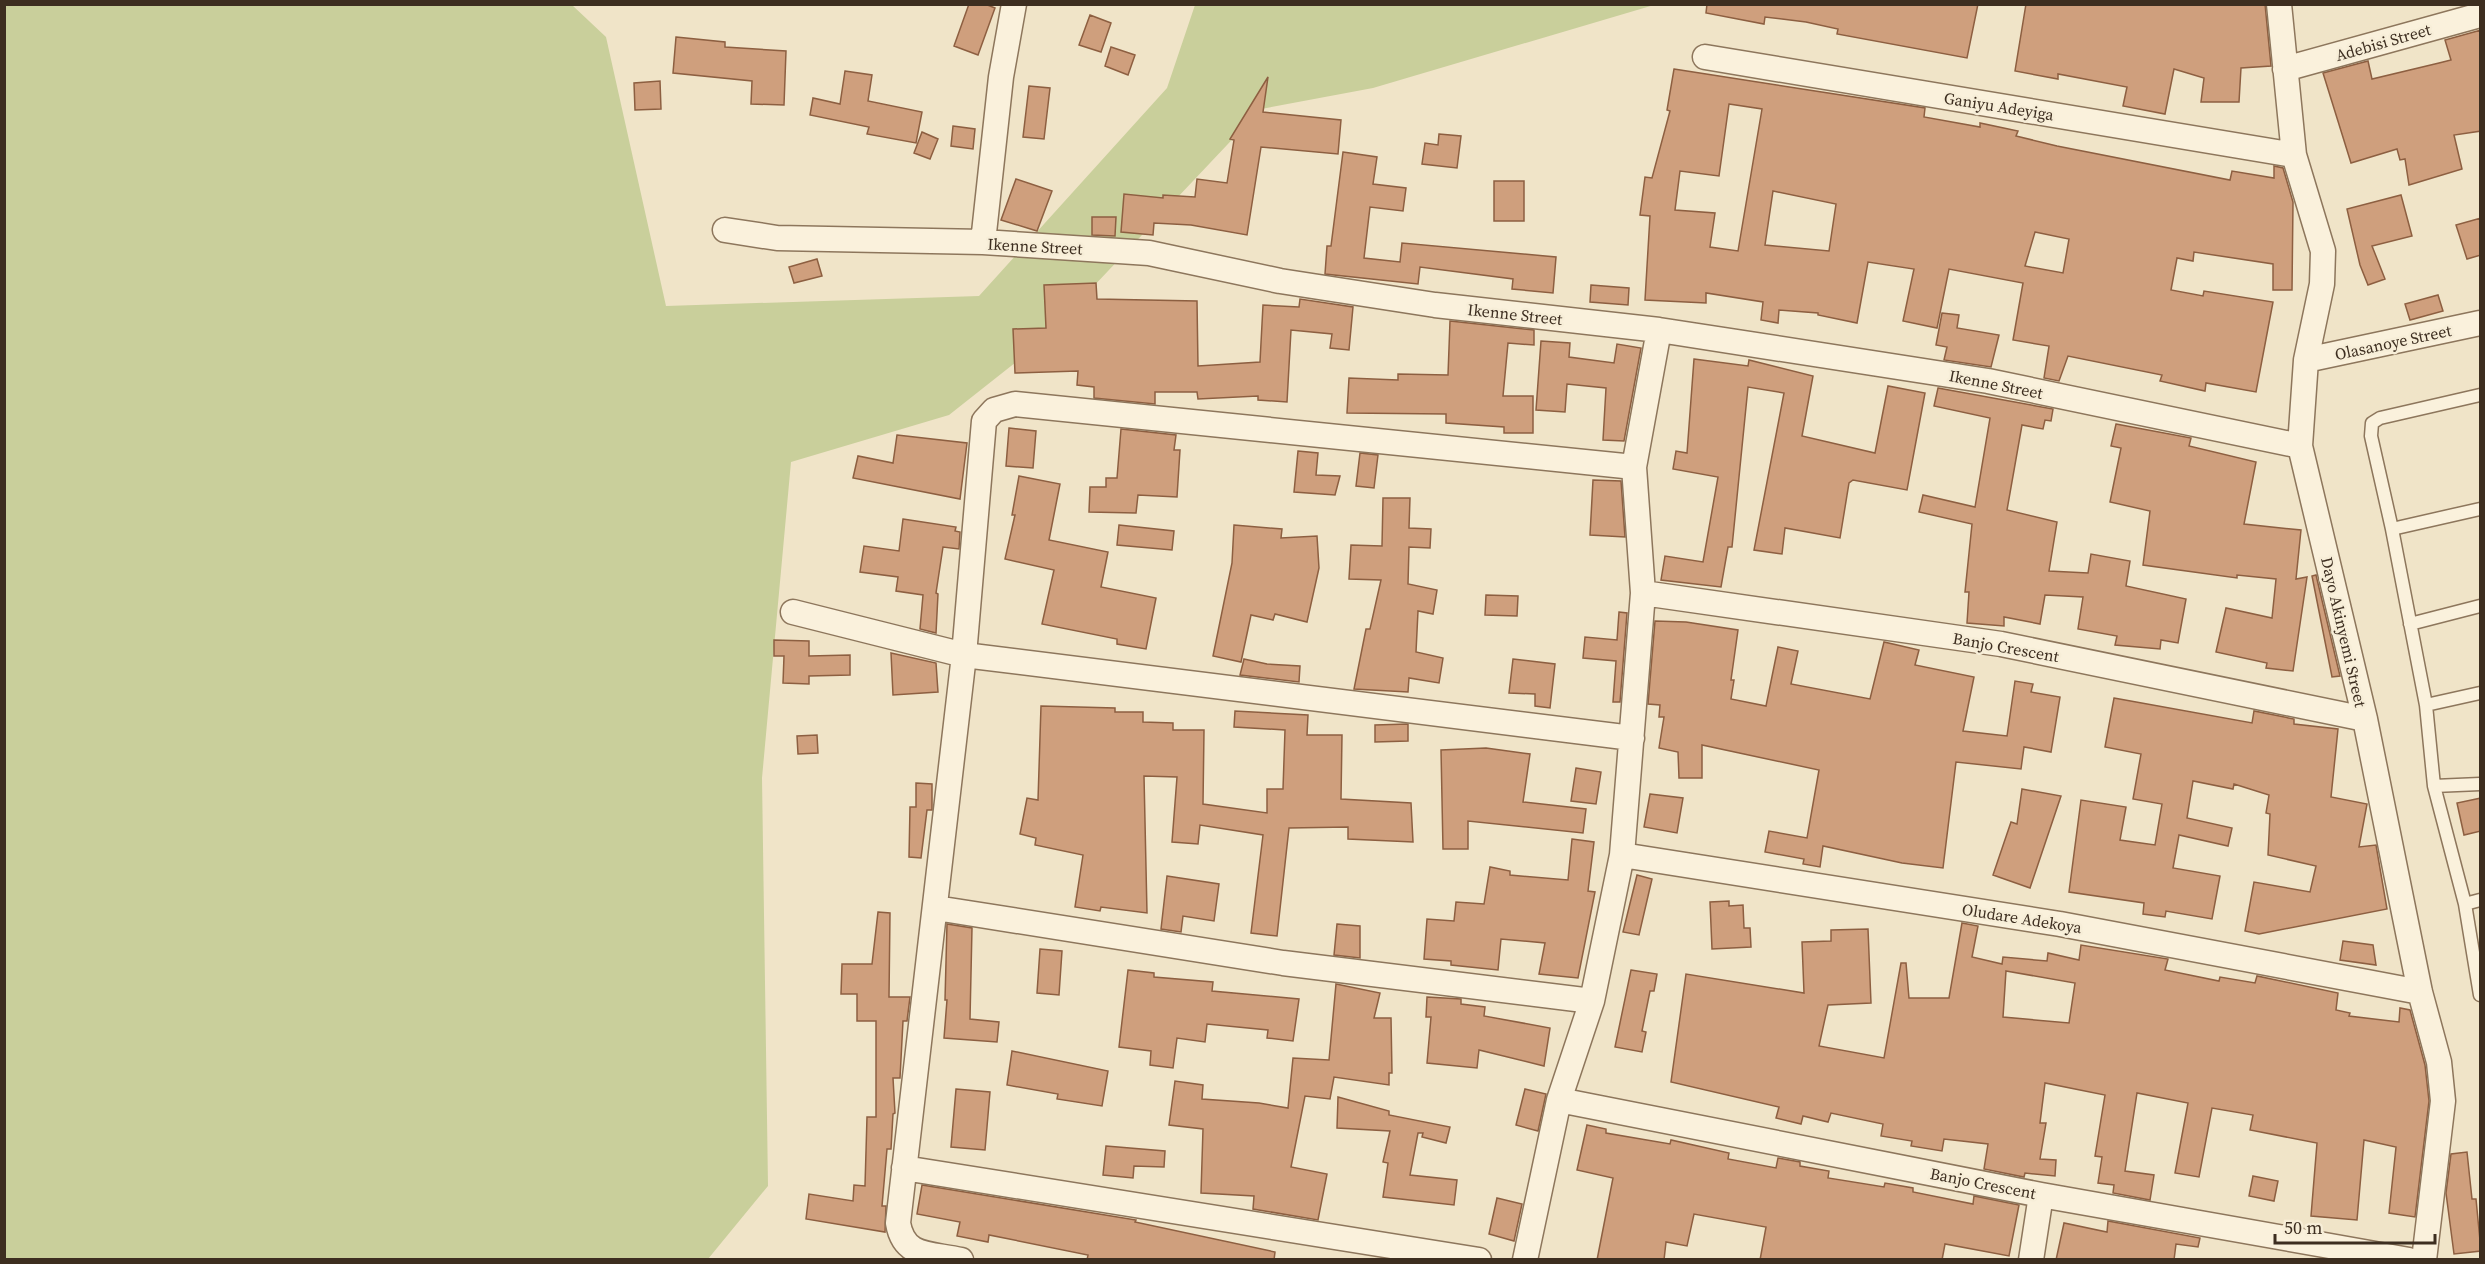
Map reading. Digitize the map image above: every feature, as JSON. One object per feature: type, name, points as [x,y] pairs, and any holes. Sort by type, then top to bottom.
[{"type":"street","points":[[983,242],[1001,77],[1014,4]]},
{"type":"street","name":"Dayo Akinyemi Street","points":[[2280,4],[2294,155],[2323,251],[2322,284],[2306,360],[2300,446],[2365,719],[2420,992],[2439,1062],[2443,1101],[2424,1260]]},
{"type":"street","name":"Adebisi Street","points":[[2285,69],[2481,15]]},
{"type":"street","name":"Ganiyu Adeyiga","points":[[1705,57],[2294,155]]},
{"type":"street","name":"Ikenne Street","points":[[725,230],[777,238],[983,242],[1149,253],[1280,281],[1424,303],[1659,330],[1988,381],[2300,446]]},
{"type":"street","name":"Olasanoye Street","points":[[2306,360],[2481,323]]},
{"type":"street","points":[[1525,1260],[1559,1100],[1592,1001],[1622,855],[1643,593],[1634,467],[1659,330]]},
{"type":"street","points":[[961,1260],[910,1249],[901,1240],[898,1223],[964,654],[984,422],[994,410],[1015,404],[1634,467]]},
{"type":"street","name":"Banjo Crescent","points":[[1643,593],[2001,644],[2365,719]]},
{"type":"street","points":[[793,612],[964,654],[1632,738]]},
{"type":"street","name":"Oludare Adekoya","points":[[1622,855],[2060,924],[2420,992]]},
{"type":"street","points":[[936,908],[1283,963],[1592,1001]]},
{"type":"street","name":"Banjo Crescent","points":[[1559,1100],[2041,1195],[2409,1260]]},
{"type":"street","points":[[904,1168],[1479,1260]]},
{"type":"street","points":[[2031,1260],[2041,1195]]},
{"type":"lane","points":[[2481,395],[2380,418],[2372,423],[2371,436],[2392,529],[2426,705],[2434,786],[2464,904],[2481,995]]},
{"type":"lane","points":[[2392,529],[2481,509]]},
{"type":"lane","points":[[2410,624],[2481,606]]},
{"type":"lane","points":[[2426,705],[2481,693]]},
{"type":"lane","points":[[2434,786],[2481,784]]},
{"type":"lane","points":[[2464,904],[2481,900]]},
{"type":"green space","points":[[5,5],[572,5],[606,37],[666,306],[979,296],[1167,88],[1195,5],[1654,5],[1373,88],[1261,109],[1040,343],[949,415],[791,462],[762,778],[768,1186],[708,1259],[5,1260]]},
{"type":"building","points":[[969,4],[985,4],[995,8],[978,55],[954,46]]},
{"type":"building","points":[[1707,4],[1978,4],[1967,58],[1837,34],[1838,29],[1806,22],[1765,17],[1764,24],[1706,13]]},
{"type":"building","points":[[2026,4],[2265,4],[2271,66],[2241,68],[2239,102],[2201,102],[2204,78],[2174,69],[2165,114],[2123,106],[2127,87],[2058,74],[2058,79],[2015,71]]},
{"type":"building","points":[[1090,15],[1111,23],[1101,52],[1079,45]]},
{"type":"building","points":[[2481,30],[2481,131],[2454,135],[2462,169],[2409,185],[2405,159],[2400,160],[2397,149],[2351,163],[2323,73],[2368,61],[2372,79],[2451,60],[2445,40]]},
{"type":"building","points":[[676,37],[725,42],[725,47],[786,51],[784,105],[751,104],[752,81],[673,73]]},
{"type":"building","points":[[1111,47],[1135,55],[1128,75],[1105,66]]},
{"type":"building","points":[[1674,69],[1925,108],[1924,117],[1980,127],[1980,123],[2018,131],[2016,136],[2057,146],[2230,180],[2232,171],[2274,178],[2274,166],[2283,168],[2293,202],[2292,290],[2273,290],[2273,264],[2194,252],[2193,261],[2177,258],[2171,290],[2203,296],[2204,291],[2273,302],[2256,392],[2206,383],[2205,391],[2160,381],[2162,375],[2068,356],[2059,381],[2044,378],[2049,346],[2013,340],[2023,283],[1949,269],[1937,328],[1903,321],[1914,269],[1868,262],[1857,323],[1818,315],[1818,313],[1779,310],[1778,323],[1761,320],[1763,302],[1706,293],[1706,303],[1645,300],[1650,216],[1640,215],[1645,177],[1652,178],[1670,111],[1667,110]],"holes":[[[1729,104],[1762,109],[1738,251],[1710,247],[1715,213],[1675,210],[1680,171],[1719,176]],[[1773,191],[1836,204],[1829,251],[1765,245]],[[2035,232],[2069,239],[2063,273],[2025,266]]]},
{"type":"building","points":[[845,71],[872,75],[868,101],[922,112],[916,143],[867,134],[869,127],[810,115],[813,98],[840,104]]},
{"type":"building","points":[[1268,77],[1263,112],[1341,120],[1338,154],[1261,147],[1247,235],[1191,225],[1154,223],[1153,235],[1121,232],[1124,194],[1163,198],[1163,195],[1195,197],[1197,179],[1227,183],[1234,140],[1230,139]]},
{"type":"building","points":[[660,81],[661,109],[635,110],[634,83]]},
{"type":"building","points":[[1029,86],[1050,88],[1044,139],[1023,137]]},
{"type":"building","points":[[953,126],[975,129],[973,149],[951,146]]},
{"type":"building","points":[[922,132],[938,139],[930,159],[914,153]]},
{"type":"building","points":[[1439,134],[1461,136],[1457,168],[1422,164],[1425,143],[1438,145]]},
{"type":"building","points":[[1343,152],[1377,157],[1373,184],[1406,188],[1403,211],[1370,207],[1364,258],[1400,262],[1402,243],[1556,257],[1553,293],[1512,289],[1513,279],[1420,267],[1418,284],[1325,274],[1327,246],[1331,246]]},
{"type":"building","points":[[1016,179],[1052,191],[1037,231],[1001,220]]},
{"type":"building","points":[[1494,181],[1524,181],[1524,221],[1494,221]]},
{"type":"building","points":[[2401,195],[2412,236],[2372,246],[2385,279],[2368,285],[2360,265],[2347,209]]},
{"type":"building","points":[[1092,217],[1116,217],[1115,236],[1092,235]]},
{"type":"building","points":[[2481,218],[2481,255],[2467,259],[2456,225]]},
{"type":"building","points":[[817,259],[822,276],[794,283],[789,267]]},
{"type":"building","points":[[1096,283],[1097,299],[1197,301],[1198,366],[1260,362],[1263,305],[1299,307],[1300,299],[1353,307],[1349,350],[1330,348],[1332,334],[1291,330],[1287,402],[1258,400],[1258,396],[1198,399],[1197,392],[1155,392],[1155,404],[1094,398],[1094,387],[1077,385],[1078,371],[1015,373],[1013,329],[1046,328],[1044,285]]},
{"type":"building","points":[[1591,285],[1629,288],[1628,305],[1590,302]]},
{"type":"building","points":[[2438,295],[2443,311],[2410,320],[2405,304]]},
{"type":"building","points":[[1942,313],[1959,315],[1957,328],[1999,335],[1991,367],[1944,360],[1947,347],[1936,345]]},
{"type":"building","points":[[1450,321],[1534,330],[1534,345],[1508,343],[1503,396],[1533,396],[1533,433],[1504,433],[1504,427],[1446,423],[1446,414],[1347,413],[1349,378],[1398,380],[1398,374],[1448,375]]},
{"type":"building","points":[[1541,341],[1570,343],[1569,357],[1614,363],[1617,344],[1641,348],[1624,441],[1603,440],[1606,388],[1567,384],[1565,412],[1536,410]]},
{"type":"building","points":[[1694,359],[1748,366],[1749,360],[1813,376],[1802,436],[1875,453],[1888,386],[1925,393],[1907,490],[1853,480],[1849,483],[1840,538],[1785,528],[1782,554],[1754,550],[1784,393],[1748,387],[1732,547],[1728,547],[1721,587],[1661,580],[1665,556],[1703,562],[1718,477],[1673,469],[1676,451],[1687,453]]},
{"type":"building","points":[[1938,388],[2053,409],[2051,421],[2045,420],[2043,429],[2022,425],[2007,510],[2057,522],[2049,571],[2088,573],[2091,554],[2130,561],[2126,586],[2186,599],[2178,643],[2161,640],[2160,649],[2115,645],[2117,636],[2078,629],[2083,597],[2045,595],[2040,624],[2004,617],[2004,626],[1967,623],[1969,592],[1965,592],[1972,524],[1919,512],[1923,495],[1975,507],[1990,418],[1934,406]]},
{"type":"building","points":[[2116,424],[2191,438],[2189,446],[2256,462],[2244,524],[2301,530],[2296,579],[2307,577],[2293,671],[2266,668],[2267,663],[2216,652],[2226,608],[2272,618],[2276,579],[2237,575],[2237,578],[2143,565],[2150,511],[2110,502],[2121,448],[2111,446]]},
{"type":"building","points":[[1009,428],[1036,431],[1033,468],[1006,466]]},
{"type":"building","points":[[1121,429],[1176,435],[1174,450],[1180,450],[1177,497],[1138,495],[1136,513],[1089,512],[1090,487],[1106,487],[1106,478],[1117,478]]},
{"type":"building","points":[[897,435],[967,443],[960,499],[853,478],[858,456],[893,463]]},
{"type":"building","points":[[1298,451],[1318,453],[1316,475],[1340,476],[1335,495],[1294,492]]},
{"type":"building","points":[[1360,453],[1378,455],[1374,488],[1356,486]]},
{"type":"building","points":[[1019,476],[1060,484],[1049,540],[1108,552],[1101,587],[1156,598],[1146,649],[1117,644],[1117,639],[1042,624],[1054,570],[1005,559],[1015,515],[1012,515]]},
{"type":"building","points":[[1593,480],[1621,481],[1625,537],[1590,535]]},
{"type":"building","points":[[1383,498],[1410,498],[1409,528],[1431,529],[1430,548],[1409,547],[1408,584],[1437,590],[1433,614],[1418,611],[1416,652],[1443,658],[1439,683],[1409,678],[1408,692],[1354,689],[1366,629],[1370,629],[1381,580],[1349,579],[1351,545],[1382,546]]},
{"type":"building","points":[[903,519],[956,527],[955,531],[960,532],[959,549],[943,547],[936,593],[938,594],[936,633],[920,629],[923,595],[896,591],[898,577],[860,572],[864,546],[899,551]]},
{"type":"building","points":[[1119,525],[1174,531],[1172,550],[1117,545]]},
{"type":"building","points":[[1234,525],[1282,529],[1281,538],[1317,536],[1319,568],[1307,622],[1275,614],[1273,620],[1251,615],[1241,662],[1213,656],[1232,563]]},
{"type":"building","points":[[2316,575],[2340,676],[2332,677],[2312,576]]},
{"type":"building","points":[[1486,595],[1518,596],[1517,616],[1485,615]]},
{"type":"building","points":[[1619,612],[1627,613],[1620,702],[1613,702],[1616,661],[1583,658],[1585,637],[1617,640]]},
{"type":"building","points":[[1655,621],[1686,622],[1738,630],[1731,680],[1734,680],[1731,699],[1766,706],[1778,647],[1798,651],[1791,684],[1870,699],[1884,642],[1919,650],[1915,665],[1974,677],[1963,731],[2007,736],[2015,681],[2033,684],[2031,692],[2060,697],[2051,752],[2024,747],[2021,769],[1956,762],[1943,868],[1902,863],[1823,846],[1820,867],[1803,864],[1804,859],[1765,852],[1769,831],[1807,838],[1819,770],[1702,745],[1702,778],[1679,778],[1678,752],[1659,748],[1664,717],[1659,717],[1660,705],[1648,704]]},
{"type":"building","points":[[774,640],[809,641],[809,656],[850,655],[850,675],[809,676],[809,684],[783,683],[784,656],[774,656]]},
{"type":"building","points":[[891,653],[936,663],[938,692],[893,695]]},
{"type":"building","points":[[1244,659],[1267,664],[1300,666],[1299,682],[1240,675]]},
{"type":"building","points":[[1513,659],[1555,664],[1550,708],[1535,706],[1535,694],[1509,693]]},
{"type":"building","points":[[2114,698],[2252,723],[2254,711],[2294,719],[2294,724],[2338,729],[2331,797],[2367,804],[2359,847],[2376,845],[2387,909],[2259,934],[2245,931],[2254,882],[2310,892],[2316,866],[2268,855],[2270,814],[2266,813],[2269,795],[2234,784],[2233,789],[2193,781],[2187,818],[2232,828],[2228,846],[2179,835],[2173,868],[2220,876],[2212,919],[2166,911],[2165,917],[2143,914],[2144,903],[2069,892],[2081,800],[2126,807],[2120,840],[2155,845],[2162,804],[2133,799],[2141,754],[2105,747]]},
{"type":"building","points":[[1041,706],[1115,708],[1115,712],[1143,712],[1143,722],[1173,723],[1173,730],[1204,730],[1203,804],[1267,813],[1267,789],[1283,789],[1285,730],[1234,727],[1235,711],[1308,715],[1307,735],[1342,735],[1341,799],[1411,803],[1413,842],[1348,839],[1348,827],[1289,828],[1277,936],[1251,933],[1263,835],[1200,825],[1198,844],[1172,842],[1177,777],[1144,776],[1147,913],[1101,907],[1100,911],[1075,907],[1083,855],[1035,845],[1036,838],[1020,834],[1027,798],[1038,800]]},
{"type":"building","points":[[1408,724],[1408,741],[1375,742],[1375,725]]},
{"type":"building","points":[[817,735],[818,753],[798,754],[797,736]]},
{"type":"building","points":[[1486,748],[1530,754],[1523,802],[1586,809],[1583,833],[1468,821],[1468,849],[1443,849],[1441,750]]},
{"type":"building","points":[[1576,768],[1601,772],[1596,804],[1571,801]]},
{"type":"building","points":[[916,783],[932,784],[932,810],[927,810],[921,858],[909,857],[910,807],[916,807]]},
{"type":"building","points":[[2022,789],[2061,796],[2030,888],[1993,875],[2011,822],[2017,824]]},
{"type":"building","points":[[1650,794],[1683,798],[1677,833],[1644,827]]},
{"type":"building","points":[[2481,798],[2481,831],[2464,835],[2457,803]]},
{"type":"building","points":[[1572,839],[1594,842],[1588,891],[1595,892],[1578,978],[1539,974],[1545,943],[1501,939],[1498,970],[1451,965],[1451,961],[1424,959],[1427,919],[1454,921],[1456,902],[1484,904],[1490,867],[1510,871],[1510,875],[1568,880]]},
{"type":"building","points":[[1637,875],[1652,879],[1639,935],[1623,932]]},
{"type":"building","points":[[1167,876],[1219,884],[1214,921],[1183,916],[1181,932],[1161,929]]},
{"type":"building","points":[[1729,901],[1729,906],[1743,905],[1744,928],[1750,928],[1751,947],[1712,949],[1710,902]]},
{"type":"building","points":[[878,912],[890,913],[889,997],[910,997],[907,1021],[903,1021],[900,1078],[893,1078],[895,1113],[893,1114],[891,1149],[887,1149],[882,1206],[886,1206],[885,1232],[806,1219],[809,1194],[853,1201],[854,1185],[865,1186],[867,1117],[876,1117],[876,1021],[857,1021],[857,994],[841,994],[842,964],[872,964]]},
{"type":"building","points":[[1962,923],[1978,926],[1972,957],[2002,964],[2003,957],[2047,961],[2048,953],[2079,960],[2081,945],[2168,959],[2165,970],[2219,981],[2220,977],[2255,983],[2257,976],[2338,993],[2336,1010],[2350,1013],[2349,1016],[2399,1022],[2400,1008],[2410,1010],[2425,1065],[2429,1101],[2415,1217],[2389,1213],[2396,1147],[2364,1140],[2357,1220],[2311,1216],[2317,1143],[2250,1130],[2253,1115],[2212,1108],[2199,1177],[2175,1173],[2188,1103],[2137,1093],[2125,1171],[2154,1175],[2150,1200],[2113,1193],[2114,1185],[2098,1183],[2102,1157],[2095,1156],[2105,1095],[2045,1083],[2040,1123],[2046,1123],[2040,1159],[2056,1160],[2055,1176],[2025,1173],[2024,1177],[1984,1169],[1988,1144],[1944,1139],[1942,1151],[1911,1146],[1912,1141],[1881,1136],[1883,1124],[1831,1113],[1828,1122],[1803,1116],[1801,1124],[1776,1118],[1779,1107],[1671,1082],[1686,974],[1804,993],[1802,942],[1831,941],[1831,930],[1868,929],[1871,1003],[1828,1005],[1819,1046],[1884,1058],[1901,963],[1906,963],[1909,998],[1949,998]],"holes":[[[2006,971],[2075,983],[2069,1023],[2003,1017]]]},
{"type":"building","points":[[947,924],[972,928],[970,1019],[999,1022],[997,1042],[944,1038],[947,1000],[945,1000]]},
{"type":"building","points":[[1337,924],[1360,926],[1360,958],[1334,955]]},
{"type":"building","points":[[2343,941],[2373,945],[2376,965],[2340,960]]},
{"type":"building","points":[[1040,949],[1062,951],[1059,995],[1037,993]]},
{"type":"building","points":[[1128,970],[1154,973],[1154,977],[1213,982],[1212,991],[1299,999],[1293,1041],[1267,1038],[1268,1030],[1207,1024],[1205,1042],[1177,1038],[1173,1068],[1150,1065],[1151,1051],[1119,1047]]},
{"type":"building","points":[[1631,970],[1657,974],[1654,991],[1650,991],[1642,1031],[1646,1032],[1642,1052],[1615,1047]]},
{"type":"building","points":[[1336,984],[1380,993],[1374,1018],[1391,1018],[1392,1073],[1389,1073],[1389,1085],[1334,1077],[1330,1099],[1305,1096],[1291,1167],[1327,1174],[1318,1220],[1253,1209],[1254,1196],[1201,1193],[1203,1129],[1169,1125],[1175,1081],[1203,1085],[1202,1099],[1259,1103],[1288,1108],[1293,1058],[1329,1060]]},
{"type":"building","points":[[1427,997],[1461,999],[1461,1004],[1485,1007],[1484,1016],[1550,1028],[1544,1066],[1479,1050],[1477,1068],[1427,1063],[1431,1017],[1426,1017]]},
{"type":"building","points":[[1012,1051],[1108,1071],[1102,1106],[1057,1099],[1058,1094],[1007,1085]]},
{"type":"building","points":[[956,1089],[990,1092],[985,1150],[951,1147]]},
{"type":"building","points":[[1525,1089],[1546,1094],[1538,1131],[1516,1125]]},
{"type":"building","points":[[1338,1097],[1389,1111],[1389,1115],[1450,1127],[1446,1143],[1422,1137],[1423,1133],[1418,1133],[1410,1175],[1457,1180],[1454,1205],[1383,1197],[1388,1163],[1383,1162],[1390,1131],[1337,1128]]},
{"type":"building","points":[[1587,1125],[1606,1129],[1606,1133],[1670,1144],[1671,1140],[1729,1153],[1728,1159],[1776,1168],[1778,1158],[1800,1162],[1800,1166],[1829,1171],[1828,1178],[1884,1187],[1885,1183],[1913,1188],[1913,1192],[1973,1204],[1974,1196],[2019,1205],[2009,1256],[1945,1244],[1942,1260],[1760,1260],[1766,1227],[1694,1214],[1687,1246],[1666,1242],[1664,1260],[1597,1260],[1613,1178],[1577,1170]]},
{"type":"building","points":[[1106,1146],[1165,1151],[1164,1167],[1134,1166],[1133,1178],[1103,1175]]},
{"type":"building","points":[[2467,1152],[2472,1199],[2476,1199],[2481,1251],[2454,1254],[2446,1193],[2451,1154]]},
{"type":"building","points":[[2253,1176],[2278,1181],[2274,1201],[2249,1196]]},
{"type":"building","points":[[922,1185],[1136,1220],[1135,1222],[1275,1252],[1274,1260],[1087,1260],[1088,1255],[989,1235],[988,1242],[957,1236],[960,1222],[917,1214]]},
{"type":"building","points":[[1497,1198],[1522,1204],[1514,1241],[1489,1234]]},
{"type":"building","points":[[2108,1221],[2200,1238],[2198,1247],[2176,1244],[2174,1260],[2056,1260],[2064,1223],[2107,1232]]}]
